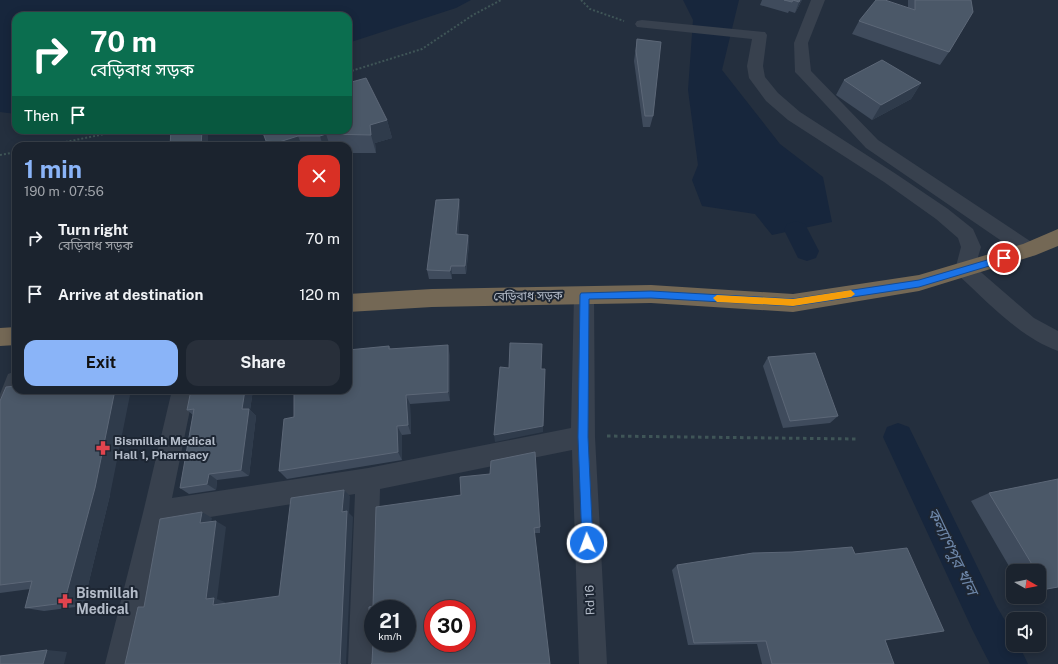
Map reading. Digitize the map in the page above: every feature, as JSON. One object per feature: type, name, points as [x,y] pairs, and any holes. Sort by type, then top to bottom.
[{"type":"highway","name":"বেড়িবাধ সড়ক","points":[[352,304],[432,298],[651,294],[793,303],[919,283],[1029,250],[1058,237]]},
{"type":"highway","points":[[0,337],[12,336]]},
{"type":"street","points":[[818,0],[802,43],[803,72],[872,144],[1029,250]]},
{"type":"street","points":[[642,24],[760,35],[754,66],[757,78],[772,97],[794,116],[890,178],[942,214],[966,234],[971,246],[966,270],[1027,324],[1058,342]]},
{"type":"street","name":"Rd 16","points":[[584,295],[583,437],[593,664]]},
{"type":"street","points":[[0,423],[12,392]]},
{"type":"street","points":[[119,664],[156,513],[182,394]]},
{"type":"street","points":[[156,513],[368,480],[583,437]]},
{"type":"street","points":[[362,664],[368,480]]},
{"type":"path","points":[[352,71],[422,49],[473,15],[501,0]]},
{"type":"path","points":[[581,0],[590,9],[601,14],[622,21],[642,24]]},
{"type":"path","points":[[66,142],[104,134]]},
{"type":"path","points":[[0,155],[12,153]]},
{"type":"path","points":[[583,437],[857,439]]},
{"type":"water","points":[[0,0],[471,0],[456,8],[352,42],[352,12],[12,12],[12,114],[0,112]]},
{"type":"water","points":[[683,0],[739,0],[722,70],[780,144],[823,177],[832,222],[772,235],[755,214],[702,206],[692,180],[698,165],[688,90],[693,20]]},
{"type":"building","points":[[876,0],[885,0],[915,10],[915,0],[971,0],[973,12],[949,52],[859,21]]},
{"type":"building","points":[[637,39],[661,42],[653,116],[645,116],[636,51]]},
{"type":"building","points":[[882,60],[921,83],[881,105],[844,80]]},
{"type":"building","points":[[366,78],[387,120],[370,125],[371,135],[326,134],[352,134],[352,82]]},
{"type":"building","points":[[171,134],[202,134],[201,142],[170,142]]},
{"type":"building","points":[[263,134],[326,134],[320,136],[298,136],[279,142],[266,141]]},
{"type":"building","points":[[459,199],[456,234],[468,235],[465,266],[451,266],[450,271],[427,270],[436,200]]},
{"type":"building","points":[[510,343],[542,344],[541,369],[545,369],[543,426],[494,435],[500,367],[509,368]]},
{"type":"building","points":[[448,345],[448,392],[406,395],[408,425],[397,426],[398,452],[279,471],[284,419],[294,417],[294,394],[352,394],[352,350],[389,346],[389,349]]},
{"type":"building","points":[[815,353],[838,416],[790,421],[768,357]]},
{"type":"building","points":[[12,386],[12,394],[114,394],[95,488],[64,603],[25,608],[32,581],[0,585],[0,401],[6,387]]},
{"type":"building","points":[[190,394],[244,394],[242,409],[249,409],[241,470],[209,474],[207,484],[180,488],[194,409],[187,410]]},
{"type":"building","points":[[535,452],[540,527],[534,528],[550,664],[371,664],[373,652],[416,652],[416,600],[373,600],[376,507],[461,495],[460,477],[490,474],[491,461]]},
{"type":"building","points":[[1058,479],[1058,587],[1047,589],[1046,564],[1032,564],[989,493]]},
{"type":"building","points":[[344,490],[342,512],[347,511],[341,664],[125,664],[138,607],[144,607],[160,519],[202,512],[200,523],[216,521],[206,599],[214,598],[213,605],[279,596],[291,498]]},
{"type":"building","points":[[852,547],[855,554],[907,548],[944,631],[885,640],[894,664],[772,664],[766,641],[694,643],[677,565],[753,553],[792,552]]},
{"type":"building","points":[[47,650],[43,664],[0,664],[0,656]]},
{"type":"waterway","name":"কল্যাণপুর খাল","points":[[796,230],[807,251]]},
{"type":"waterway","name":"কল্যাণপুর খাল","points":[[898,437],[985,619],[1010,664]]},
{"type":"slow traffic","points":[[717,298],[793,303],[851,294]]},
{"type":"place","name":"Bismillah Medical Hall 1, Pharmacy","points":[[103,448]]},
{"type":"place","name":"Bismillah Medical","points":[[65,601]]},
{"type":"route","points":[[587,543],[583,437],[584,295],[651,294],[793,303],[919,283],[1004,258]]}]
